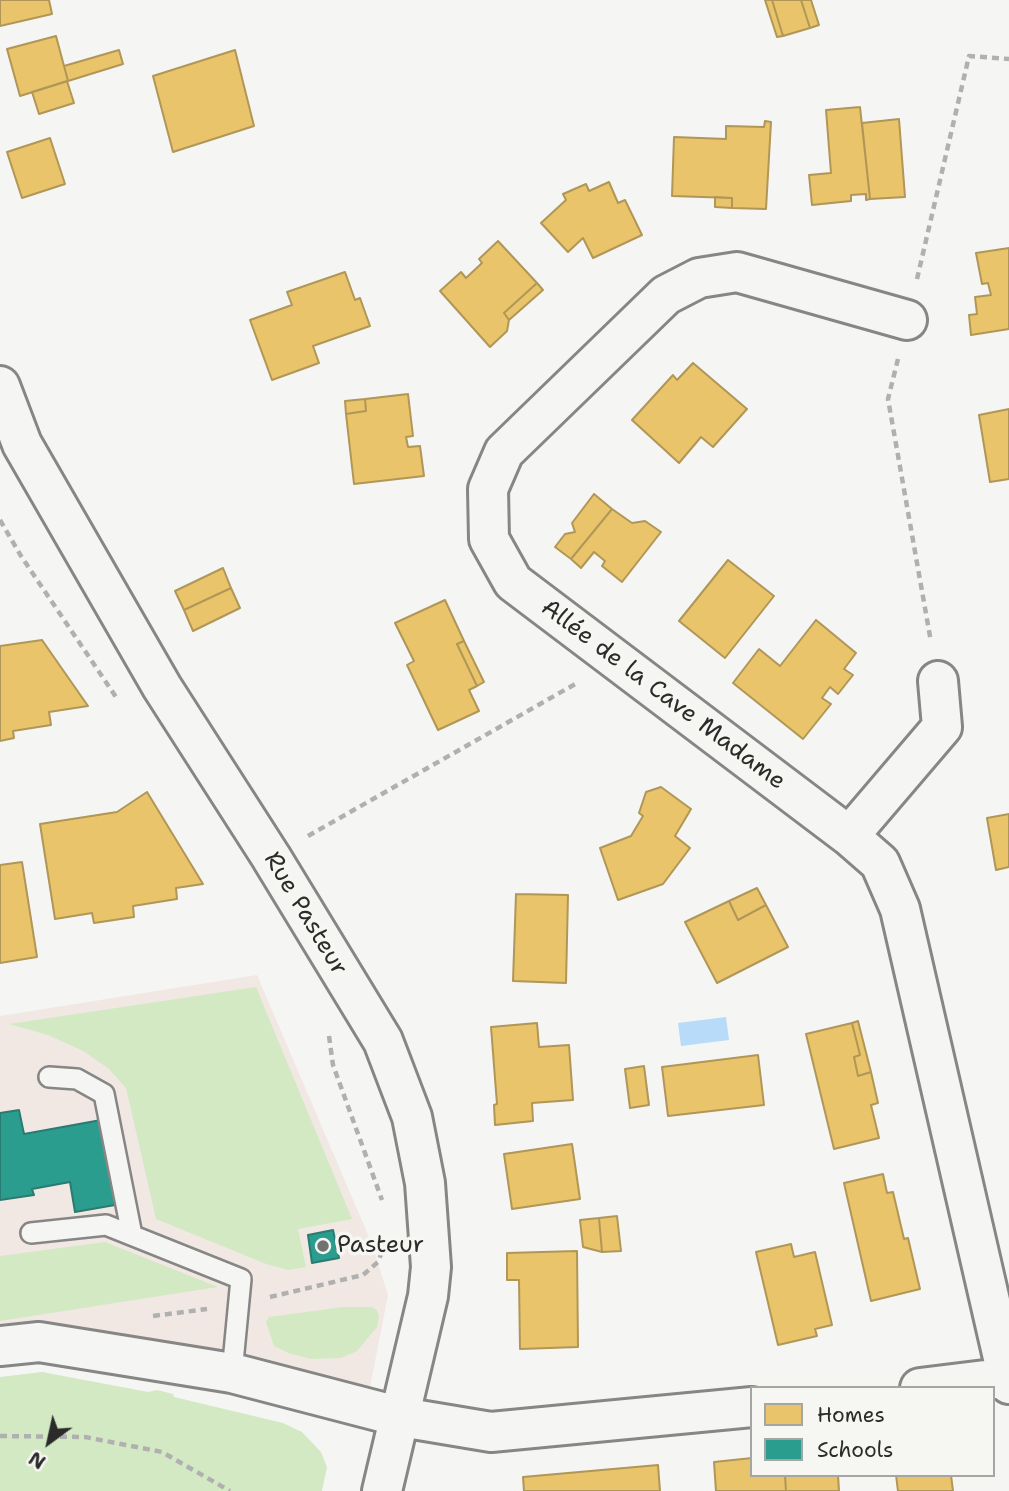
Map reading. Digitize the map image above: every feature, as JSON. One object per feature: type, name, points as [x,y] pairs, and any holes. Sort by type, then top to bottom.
[{"type":"street","name":"Allée de la Cave Madame","points":[[907,320],[737,272],[699,278],[666,295],[504,452],[488,489],[489,540],[513,582],[849,836],[880,863],[900,909],[1008,1380]]},
{"type":"street","name":"Rue Pasteur","points":[[0,386],[22,444],[162,687],[271,857],[383,1041],[412,1117],[425,1183],[431,1267],[422,1327],[382,1491]]},
{"type":"street","points":[[849,836],[942,727],[938,681]]},
{"type":"street","points":[[0,1346],[39,1342],[232,1373],[401,1417],[491,1432],[750,1407]]},
{"type":"street","points":[[942,1386],[1008,1380]]},
{"type":"lane","points":[[49,1077],[77,1079],[104,1094],[132,1235]]},
{"type":"lane","points":[[31,1233],[106,1225],[241,1279],[232,1373]]},
{"type":"path","points":[[938,681],[888,399],[969,57],[1009,59]]},
{"type":"path","points":[[271,857],[615,661]]},
{"type":"path","points":[[328,1029],[334,1065],[382,1200],[384,1214]]},
{"type":"path","points":[[239,1304],[363,1275],[378,1262],[385,1249],[385,1238]]},
{"type":"path","points":[[0,1436],[85,1437],[162,1452],[230,1491]]},
{"type":"shaded area","points":[[257,975],[372,1244],[388,1295],[366,1408],[0,1346],[0,1016]]},
{"type":"green space","points":[[256,987],[352,1219],[298,1229],[306,1267],[289,1270],[266,1264],[156,1219],[126,1088],[109,1069],[85,1052],[48,1035],[9,1024]]},
{"type":"green space","points":[[105,1242],[218,1287],[0,1321],[0,1256]]},
{"type":"green space","points":[[343,1307],[371,1307],[377,1310],[377,1327],[357,1351],[341,1358],[311,1359],[274,1346],[266,1322],[269,1317]]},
{"type":"green space","points":[[42,1372],[148,1392],[157,1390],[173,1394],[174,1397],[283,1423],[302,1432],[321,1452],[327,1467],[322,1491],[0,1491],[0,1377]]},
{"type":"water","points":[[726,1017],[729,1040],[681,1046],[678,1023]]},
{"type":"building: Homes","points":[[0,0],[49,0],[52,14],[0,26]]},
{"type":"building: Homes","points":[[765,0],[772,0],[783,36],[777,37]]},
{"type":"building: Homes","points":[[772,0],[801,0],[810,28],[783,36]]},
{"type":"building: Homes","points":[[801,0],[811,0],[819,25],[810,28]]},
{"type":"building: Homes","points":[[56,36],[68,81],[20,96],[7,49]]},
{"type":"building: Homes","points":[[119,50],[123,64],[68,81],[64,66]]},
{"type":"building: Homes","points":[[235,50],[254,126],[173,152],[153,76]]},
{"type":"building: Homes","points":[[67,81],[74,103],[39,114],[32,92]]},
{"type":"building: Homes","points":[[860,107],[870,199],[866,200],[866,194],[851,195],[851,201],[812,205],[809,175],[831,173],[826,110]]},
{"type":"building: Homes","points":[[899,119],[905,197],[870,199],[862,123]]},
{"type":"building: Homes","points":[[765,121],[771,122],[766,209],[732,208],[732,198],[672,196],[674,137],[726,139],[726,126],[764,127]]},
{"type":"building: Homes","points":[[50,138],[65,184],[22,198],[7,152]]},
{"type":"building: Homes","points":[[609,182],[618,203],[625,200],[642,235],[593,258],[583,238],[568,252],[541,223],[566,200],[563,194],[586,184],[589,191]]},
{"type":"building: Homes","points":[[715,197],[732,198],[732,208],[715,207]]},
{"type":"building: Homes","points":[[498,241],[537,283],[504,313],[509,320],[507,331],[490,347],[440,291],[461,272],[466,278],[482,263],[479,259]]},
{"type":"building: Homes","points":[[1009,248],[1009,329],[971,335],[969,315],[977,314],[975,297],[991,295],[988,283],[982,284],[976,253]]},
{"type":"building: Homes","points":[[345,272],[355,300],[360,298],[370,326],[313,346],[319,363],[272,380],[250,320],[292,305],[287,292]]},
{"type":"building: Homes","points":[[537,283],[543,290],[509,320],[504,313]]},
{"type":"building: Homes","points":[[693,363],[747,409],[713,447],[701,437],[679,463],[632,420],[673,375],[677,380]]},
{"type":"building: Homes","points":[[408,394],[413,436],[406,437],[408,447],[420,446],[424,476],[354,484],[346,414],[366,411],[365,399]]},
{"type":"building: Homes","points":[[365,399],[366,411],[346,414],[345,401]]},
{"type":"building: Homes","points":[[1009,409],[1009,479],[990,482],[979,415]]},
{"type":"building: Homes","points":[[594,494],[612,509],[571,559],[555,547],[565,534],[575,532],[572,523]]},
{"type":"building: Homes","points":[[612,509],[632,523],[645,521],[661,532],[622,582],[602,566],[605,561],[594,552],[581,568],[571,559]]},
{"type":"building: Homes","points":[[728,560],[774,596],[725,658],[679,621]]},
{"type":"building: Homes","points":[[223,568],[231,588],[184,610],[175,591]]},
{"type":"building: Homes","points":[[231,588],[240,608],[193,631],[184,610]]},
{"type":"building: Homes","points":[[445,600],[464,641],[457,644],[477,686],[469,690],[479,711],[438,730],[407,665],[414,661],[395,623]]},
{"type":"building: Homes","points":[[816,620],[856,653],[844,669],[853,675],[838,694],[830,687],[822,698],[831,704],[803,739],[733,683],[759,649],[780,666]]},
{"type":"building: Homes","points":[[42,640],[88,706],[49,712],[51,725],[13,731],[14,738],[0,741],[0,646]]},
{"type":"building: Homes","points":[[464,641],[484,682],[477,686],[457,644]]},
{"type":"building: Homes","points":[[661,787],[691,809],[675,836],[690,848],[663,884],[618,900],[600,848],[631,836],[643,816],[639,813],[646,792]]},
{"type":"building: Homes","points":[[147,792],[203,884],[176,888],[177,899],[133,906],[134,917],[94,923],[92,913],[55,919],[40,824],[117,812]]},
{"type":"building: Homes","points":[[1009,814],[1009,867],[996,870],[987,818]]},
{"type":"building: Homes","points":[[22,862],[37,957],[0,963],[0,865]]},
{"type":"building: Homes","points":[[757,888],[766,905],[738,920],[729,901]]},
{"type":"building: Homes","points":[[516,894],[568,895],[566,983],[513,981]]},
{"type":"building: Homes","points":[[729,901],[738,920],[766,905],[788,947],[717,983],[685,922]]},
{"type":"building: Homes","points":[[858,1021],[871,1072],[858,1076],[854,1057],[860,1055],[852,1023]]},
{"type":"building: Homes","points":[[537,1023],[539,1047],[569,1045],[573,1100],[532,1103],[533,1121],[495,1125],[494,1105],[497,1104],[491,1027]]},
{"type":"building: Homes","points":[[852,1023],[860,1055],[854,1057],[858,1076],[871,1072],[878,1103],[871,1105],[879,1138],[834,1149],[806,1034]]},
{"type":"building: Homes","points":[[758,1055],[764,1105],[668,1116],[662,1067]]},
{"type":"building: Homes","points":[[644,1066],[649,1105],[630,1108],[625,1069]]},
{"type":"building: Homes","points":[[572,1144],[580,1199],[512,1209],[504,1154]]},
{"type":"building: Homes","points":[[883,1174],[887,1193],[893,1192],[904,1239],[908,1238],[920,1289],[871,1301],[844,1183]]},
{"type":"building: Homes","points":[[617,1216],[621,1251],[602,1252],[599,1218]]},
{"type":"building: Homes","points":[[599,1218],[602,1252],[583,1247],[580,1220]]},
{"type":"building: Homes","points":[[791,1244],[794,1257],[815,1252],[832,1325],[815,1329],[817,1336],[778,1345],[756,1252]]},
{"type":"building: Homes","points":[[577,1251],[578,1347],[520,1349],[519,1280],[507,1280],[507,1253]]},
{"type":"building: Homes","points":[[750,1458],[750,1477],[785,1477],[786,1491],[716,1491],[714,1462]]},
{"type":"building: Homes","points":[[658,1465],[660,1491],[524,1491],[523,1477]]},
{"type":"building: Homes","points":[[785,1477],[838,1477],[839,1491],[786,1491]]},
{"type":"building: Homes","points":[[896,1477],[951,1477],[953,1491],[898,1491]]},
{"type":"building: Schools","points":[[19,1110],[24,1134],[101,1120],[115,1205],[75,1212],[70,1182],[32,1189],[34,1195],[0,1200],[0,1113]]},
{"type":"building: Schools","name":"Pasteur","points":[[333,1230],[339,1258],[312,1263],[308,1235]]},
{"type":"place","name":"Pasteur","points":[[323,1246]]}]
